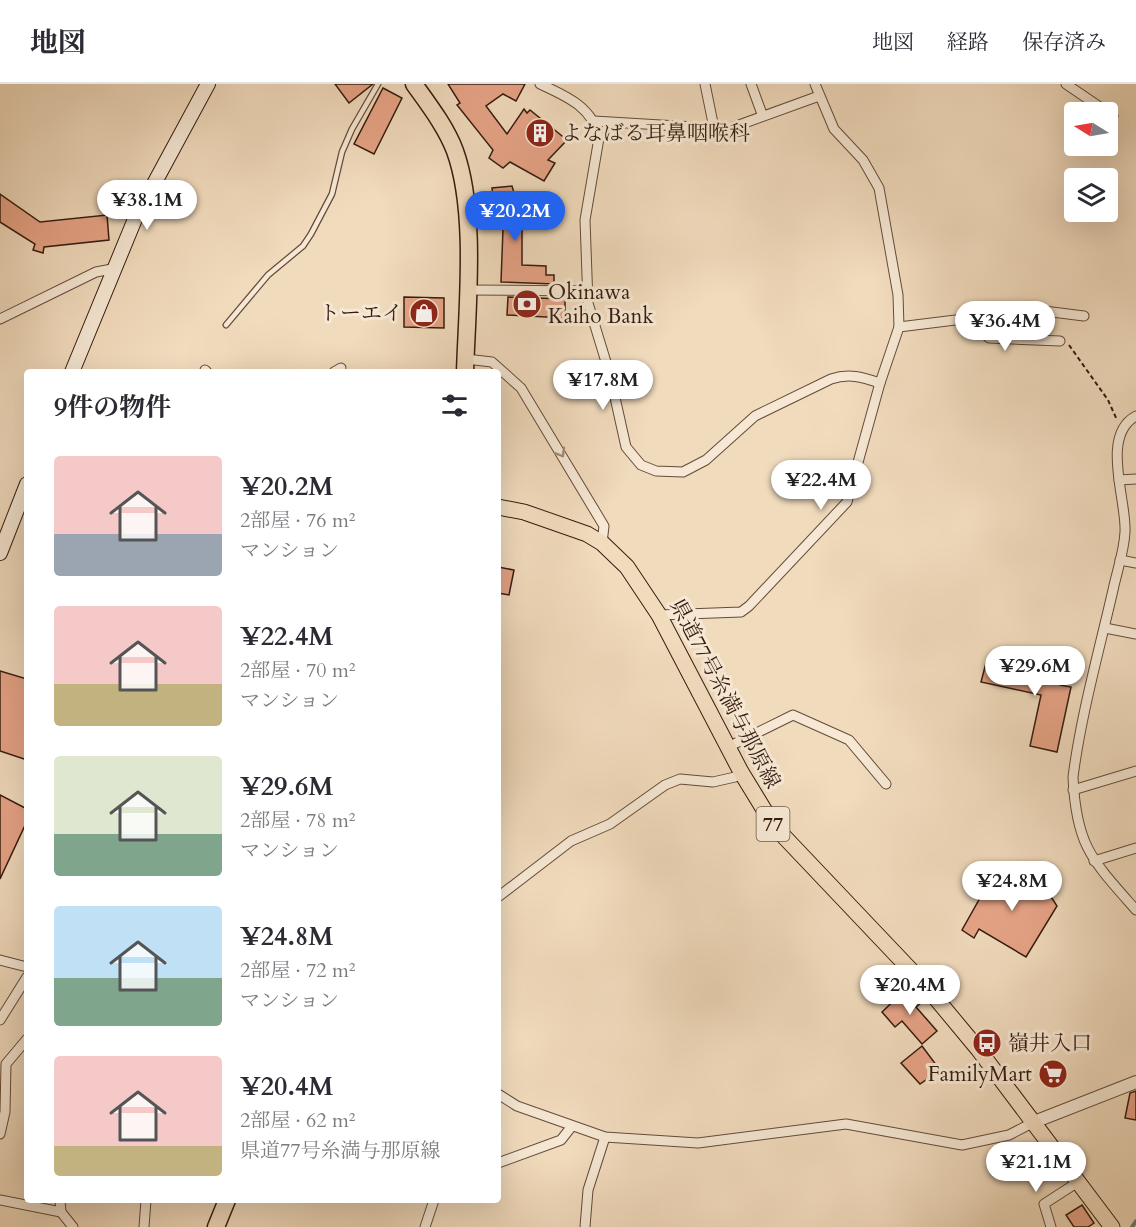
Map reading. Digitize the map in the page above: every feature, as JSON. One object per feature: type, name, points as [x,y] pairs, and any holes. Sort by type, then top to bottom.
[{"type":"highway","points":[[414,84],[442,125],[454,149],[462,175],[468,219],[465,365]]},
{"type":"highway","points":[[216,1227],[226,1203]]},
{"type":"main road","points":[[73,369],[112,269],[158,173],[208,84]]},
{"type":"main road","points":[[0,553],[23,505]]},
{"type":"main road","name":"県道77号糸満与那原線","points":[[501,508],[556,522],[602,543],[627,567],[659,615],[741,772],[774,826],[924,984],[1034,1122],[1112,1227]]},
{"type":"street","points":[[540,84],[581,105],[594,121],[599,138],[585,220],[587,291],[591,316],[610,375],[626,447],[641,465],[656,471],[671,473],[691,468],[706,460],[755,416],[831,379],[856,375],[880,382]]},
{"type":"street","points":[[705,84],[714,128]]},
{"type":"street","points":[[751,84],[762,114]]},
{"type":"street","points":[[659,615],[741,612],[837,515],[850,494],[880,382],[899,327],[898,295],[879,188],[863,160],[834,129],[814,84]]},
{"type":"street","points":[[1066,84],[1092,102]]},
{"type":"street","points":[[594,121],[728,129],[762,114],[819,96]]},
{"type":"street","points":[[0,319],[96,272],[112,269]]},
{"type":"street","points":[[467,290],[587,291]]},
{"type":"street","points":[[899,327],[1036,310],[1084,316]]},
{"type":"street","points":[[968,318],[989,338],[1060,341]]},
{"type":"street","points":[[465,365],[492,362],[500,369]]},
{"type":"street","points":[[501,370],[521,388],[604,526],[602,543]]},
{"type":"street","points":[[1136,416],[1122,431],[1117,464],[1125,531],[1075,760],[1073,790],[1080,835],[1094,861],[1136,910]]},
{"type":"street","points":[[1119,480],[1136,479]]},
{"type":"street","points":[[1120,560],[1136,563]]},
{"type":"street","points":[[1105,628],[1136,634]]},
{"type":"street","points":[[728,747],[793,715],[849,740],[886,784]]},
{"type":"street","points":[[1073,790],[1136,771]]},
{"type":"street","points":[[501,895],[571,841],[610,824],[665,785],[680,779],[713,782],[735,777],[741,772]]},
{"type":"street","points":[[1094,861],[1136,848]]},
{"type":"street","points":[[0,960],[24,966]]},
{"type":"street","points":[[0,1020],[24,981]]},
{"type":"street","points":[[0,1134],[5,1112],[6,1064],[24,1043]]},
{"type":"street","points":[[501,1096],[517,1106],[605,1137],[698,1143],[846,1124],[962,1145],[1009,1135],[1034,1122],[1136,1082]]},
{"type":"street","points":[[501,1162],[561,1140],[572,1126]]},
{"type":"street","points":[[585,1227],[588,1190],[605,1137]]},
{"type":"street","points":[[1052,1227],[1044,1204],[1078,1182]]},
{"type":"street","points":[[0,1200],[61,1212]]},
{"type":"street","points":[[60,1203],[61,1212],[72,1227]]},
{"type":"street","points":[[144,1227],[146,1203]]},
{"type":"street","points":[[425,1227],[433,1203]]},
{"type":"lane","points":[[226,325],[268,275],[303,246],[311,234],[332,194],[342,152],[351,129],[378,84]]},
{"type":"path","points":[[1060,341],[1072,347],[1108,400],[1122,431]]},
{"type":"building","points":[[335,84],[373,84],[349,103]]},
{"type":"building","points":[[448,84],[525,84],[516,101],[503,94],[486,106],[507,134],[524,109],[527,113],[530,110],[567,140],[548,160],[555,163],[544,181],[510,162],[503,168],[489,158],[493,150],[457,105],[460,103]]},
{"type":"building","points":[[383,88],[402,98],[374,154],[354,144]]},
{"type":"building","points":[[512,186],[522,220],[522,265],[546,266],[546,275],[554,275],[554,284],[501,282],[503,229],[498,229],[498,215],[495,215],[492,188]]},
{"type":"building","points":[[0,194],[40,222],[107,215],[109,240],[44,247],[43,253],[33,250],[35,244],[0,222]]},
{"type":"building","name":"トーエイ","points":[[404,297],[444,298],[444,328],[404,327]]},
{"type":"building","points":[[508,297],[565,299],[565,318],[507,315]]},
{"type":"building","points":[[501,568],[514,570],[509,595],[501,594]]},
{"type":"building","points":[[992,658],[1062,673],[1060,685],[1071,687],[1057,752],[1030,746],[1041,695],[981,682],[986,663],[990,663]]},
{"type":"building","points":[[0,671],[24,678],[24,759],[0,751]]},
{"type":"building","points":[[0,795],[24,807],[24,827],[0,879]]},
{"type":"building","points":[[998,866],[1048,892],[1057,906],[1026,957],[979,929],[974,938],[962,930]]},
{"type":"building","points":[[907,988],[921,1003],[916,1007],[937,1031],[922,1044],[902,1021],[895,1027],[882,1012]]},
{"type":"building","points":[[922,1046],[940,1070],[920,1084],[901,1063]]},
{"type":"building","points":[[1136,1091],[1136,1120],[1125,1118],[1130,1093]]},
{"type":"building","points":[[1082,1205],[1094,1223],[1088,1227],[1074,1227],[1066,1215]]},
{"type":"waterway","points":[[1132,1227],[1136,1221]]},
{"type":"place","name":"よなばる耳鼻咽喉科","points":[[540,133]]},
{"type":"place","name":"Okinawa Kaiho Bank","points":[[527,304]]},
{"type":"place","name":"トーエイ","points":[[424,313]]},
{"type":"place","name":"嶺井入口","points":[[987,1043]]},
{"type":"place","name":"FamilyMart","points":[[1053,1074]]}]
